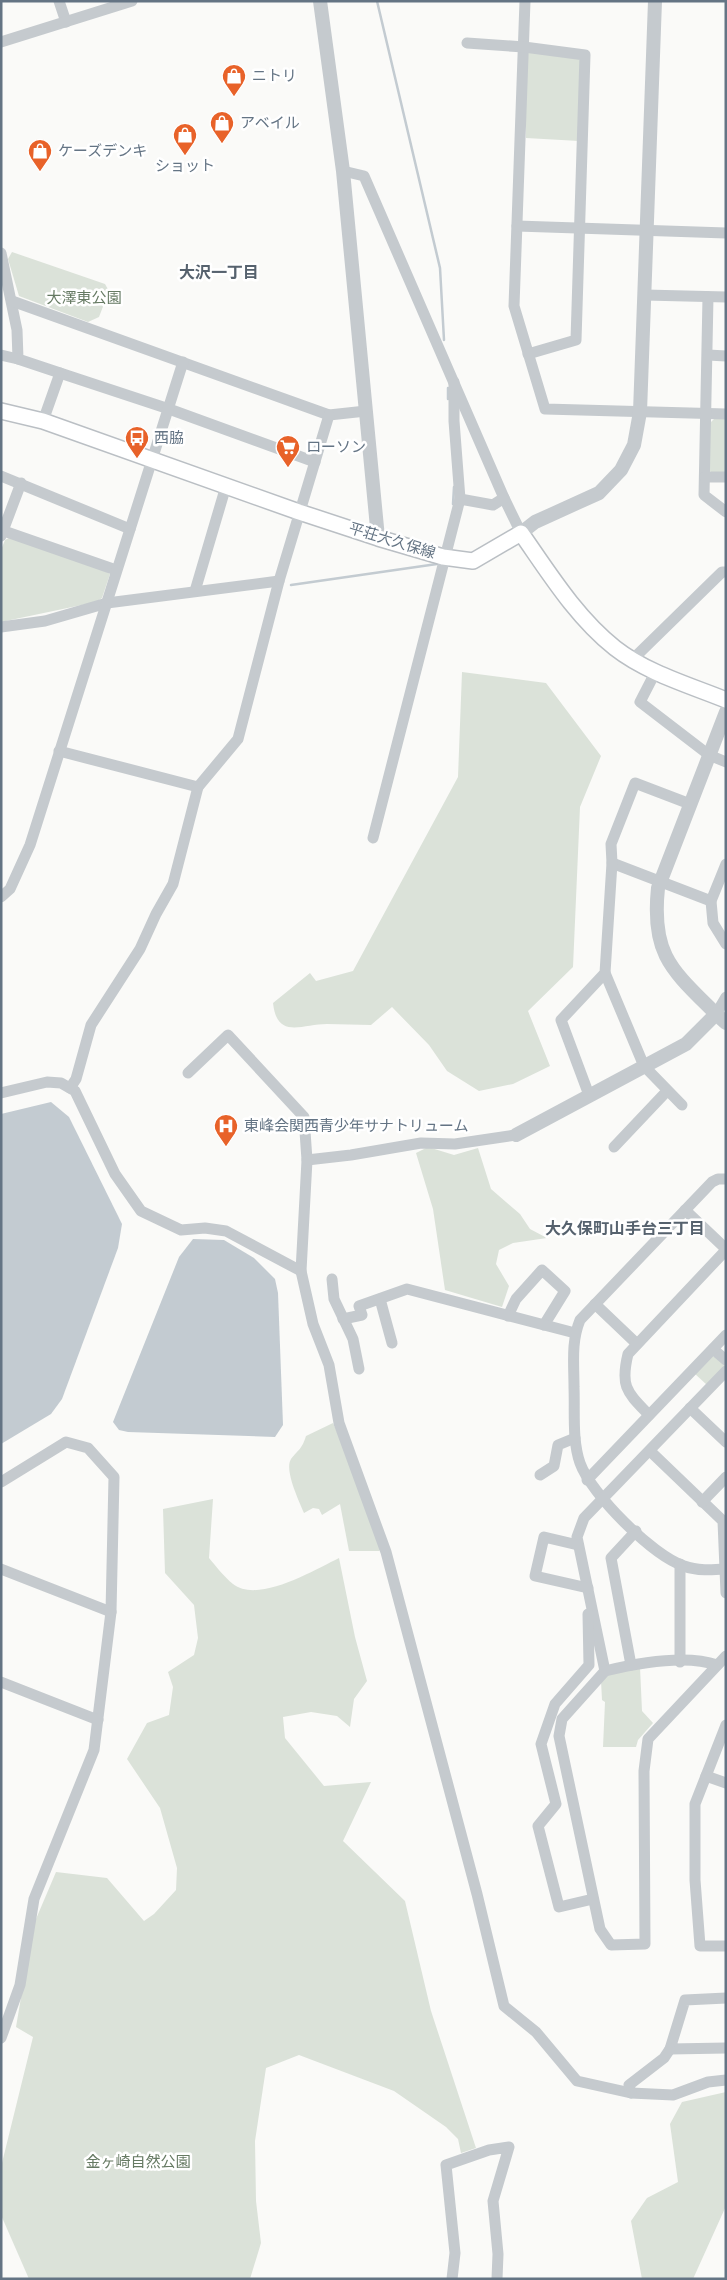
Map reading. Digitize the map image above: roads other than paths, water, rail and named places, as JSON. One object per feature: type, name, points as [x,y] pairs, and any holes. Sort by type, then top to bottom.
[{"type":"main road","name":"平荘大久保線","points":[[1,411],[43,421],[299,512],[443,557],[473,561],[521,533]]},
{"type":"main road","points":[[521,533],[582,616],[616,649],[656,671],[726,700]]},
{"type":"street","points":[[59,1],[66,22]]},
{"type":"street","points":[[1,42],[132,1]]},
{"type":"street","points":[[320,1],[343,171],[378,538]]},
{"type":"street","points":[[524,1],[524,47],[514,306],[545,409],[726,414]]},
{"type":"street","points":[[343,171],[364,176],[521,533],[535,522],[599,493],[620,470],[634,445],[640,412],[655,1]]},
{"type":"street","points":[[467,43],[524,47],[585,55],[576,340],[528,354]]},
{"type":"street","points":[[517,226],[726,233]]},
{"type":"street","points":[[1,253],[17,330],[18,359]]},
{"type":"street","points":[[645,295],[726,298]]},
{"type":"street","points":[[708,297],[704,495],[726,512]]},
{"type":"street","points":[[12,301],[329,415],[366,411]]},
{"type":"street","points":[[1,355],[169,408],[315,462]]},
{"type":"street","points":[[708,355],[726,356]]},
{"type":"street","points":[[1,897],[10,889],[30,845],[183,362]]},
{"type":"street","points":[[43,421],[60,373]]},
{"type":"street","points":[[373,838],[443,557],[455,525],[460,499],[454,421],[454,382]]},
{"type":"street","points":[[70,1088],[76,1079],[91,1025],[140,949],[156,914],[173,884],[198,787],[238,740],[279,580],[329,415]]},
{"type":"street","points":[[1,476],[130,529]]},
{"type":"street","points":[[705,477],[726,477]]},
{"type":"street","points":[[21,483],[2,532],[116,570]]},
{"type":"street","points":[[195,591],[226,486]]},
{"type":"street","points":[[460,499],[493,505],[504,498]]},
{"type":"street","points":[[633,659],[722,572],[726,572]]},
{"type":"street","points":[[1,627],[45,621],[107,603],[279,580]]},
{"type":"street","points":[[656,671],[640,702],[709,755],[726,762]]},
{"type":"street","points":[[721,1019],[675,972],[658,936],[655,915],[661,881],[726,712]]},
{"type":"street","points":[[59,750],[198,787]]},
{"type":"street","points":[[682,1105],[644,1066],[605,973],[612,863],[611,844],[635,783],[690,804]]},
{"type":"street","points":[[612,863],[711,901]]},
{"type":"street","points":[[726,864],[711,901],[713,923],[726,944]]},
{"type":"street","points":[[589,1095],[561,1020],[605,973]]},
{"type":"street","points":[[307,1160],[351,1155],[421,1142],[455,1144],[516,1135],[686,1044],[721,1019],[726,997]]},
{"type":"street","points":[[188,1074],[228,1035],[304,1117],[307,1160],[301,1271],[313,1324],[329,1365],[339,1423],[387,1558],[474,1884],[504,2006],[536,2032],[577,2081],[631,2093],[673,2095],[708,2082],[726,2080]]},
{"type":"street","points":[[1,1093],[48,1082],[61,1083],[70,1088],[75,1091],[115,1174],[141,1211],[181,1230],[205,1228],[226,1231],[301,1271]]},
{"type":"street","points":[[614,1147],[667,1091]]},
{"type":"street","points":[[725,1570],[704,1570],[680,1564],[656,1549],[602,1500],[587,1480],[576,1449],[573,1343],[580,1320],[712,1182],[718,1179],[726,1179]]},
{"type":"street","points":[[649,1415],[628,1393],[623,1374],[628,1354],[726,1250],[685,1210]]},
{"type":"street","points":[[508,1316],[516,1299],[542,1270],[565,1291],[544,1325]]},
{"type":"street","points":[[332,1279],[334,1299],[353,1339],[358,1368]]},
{"type":"street","points":[[343,1319],[362,1316],[359,1306],[406,1290],[575,1333]]},
{"type":"street","points":[[380,1299],[392,1343]]},
{"type":"street","points":[[595,1304],[637,1344]]},
{"type":"street","points":[[587,1480],[726,1335]]},
{"type":"street","points":[[712,1349],[726,1360]]},
{"type":"street","points":[[605,1671],[577,1538],[584,1518],[726,1371]]},
{"type":"street","points":[[690,1408],[726,1442]]},
{"type":"street","points":[[540,1475],[554,1466],[558,1445],[576,1438]]},
{"type":"street","points":[[1,1482],[66,1442],[88,1448],[114,1477],[110,1612],[94,1750],[34,1900],[20,1985],[1,2038]]},
{"type":"street","points":[[650,1450],[723,1522],[726,1594]]},
{"type":"street","points":[[702,1502],[726,1477]]},
{"type":"street","points":[[631,1665],[611,1558],[636,1531]]},
{"type":"street","points":[[578,1545],[544,1537],[535,1576],[588,1588]]},
{"type":"street","points":[[680,1564],[680,1662]]},
{"type":"street","points":[[1,1569],[110,1612]]},
{"type":"street","points":[[592,1609],[588,1612],[589,1665],[555,1704],[541,1744],[556,1804],[538,1826],[559,1907],[594,1899]]},
{"type":"street","points":[[717,1665],[706,1661],[680,1662],[631,1665],[605,1671],[562,1718],[558,1736],[600,1929],[611,1945],[645,1944],[644,1771],[648,1740],[726,1656]]},
{"type":"street","points":[[1,1682],[98,1720]]},
{"type":"street","points":[[726,1724],[695,1804],[695,1880],[700,1946],[726,1946]]},
{"type":"street","points":[[706,1776],[726,1783]]},
{"type":"street","points":[[631,2093],[629,2085],[664,2058],[670,2049],[685,2000],[726,1998]]},
{"type":"street","points":[[670,2049],[726,2048]]},
{"type":"street","points":[[452,2279],[455,2253],[446,2165],[489,2150],[509,2147],[493,2201],[498,2254],[497,2279]]},
{"type":"waterway","points":[[377,1],[440,268],[444,340]]},
{"type":"waterway","points":[[448,388],[448,399]]},
{"type":"waterway","points":[[453,504],[454,487]]},
{"type":"waterway","points":[[291,585],[437,564]]},
{"type":"place","name":"ニトリ","points":[[234,97]]},
{"type":"place","name":"アベイル","points":[[222,144]]},
{"type":"place","name":"ショット","points":[[185,156]]},
{"type":"place","name":"ケーズデンキ","points":[[40,172]]},
{"type":"place","name":"西脇","points":[[137,459]]},
{"type":"place","name":"ローソン","points":[[288,468]]},
{"type":"place","name":"東峰会関西青少年サナトリューム","points":[[226,1147]]},
{"type":"district","name":"大沢一丁目","points":[[219,273]]},
{"type":"district","name":"大久保町山手台三丁目","points":[[625,1229]]},
{"type":"park label","name":"大澤東公園","points":[[84,298]]},
{"type":"park label","name":"金ヶ崎自然公園","points":[[138,2162]]}]
